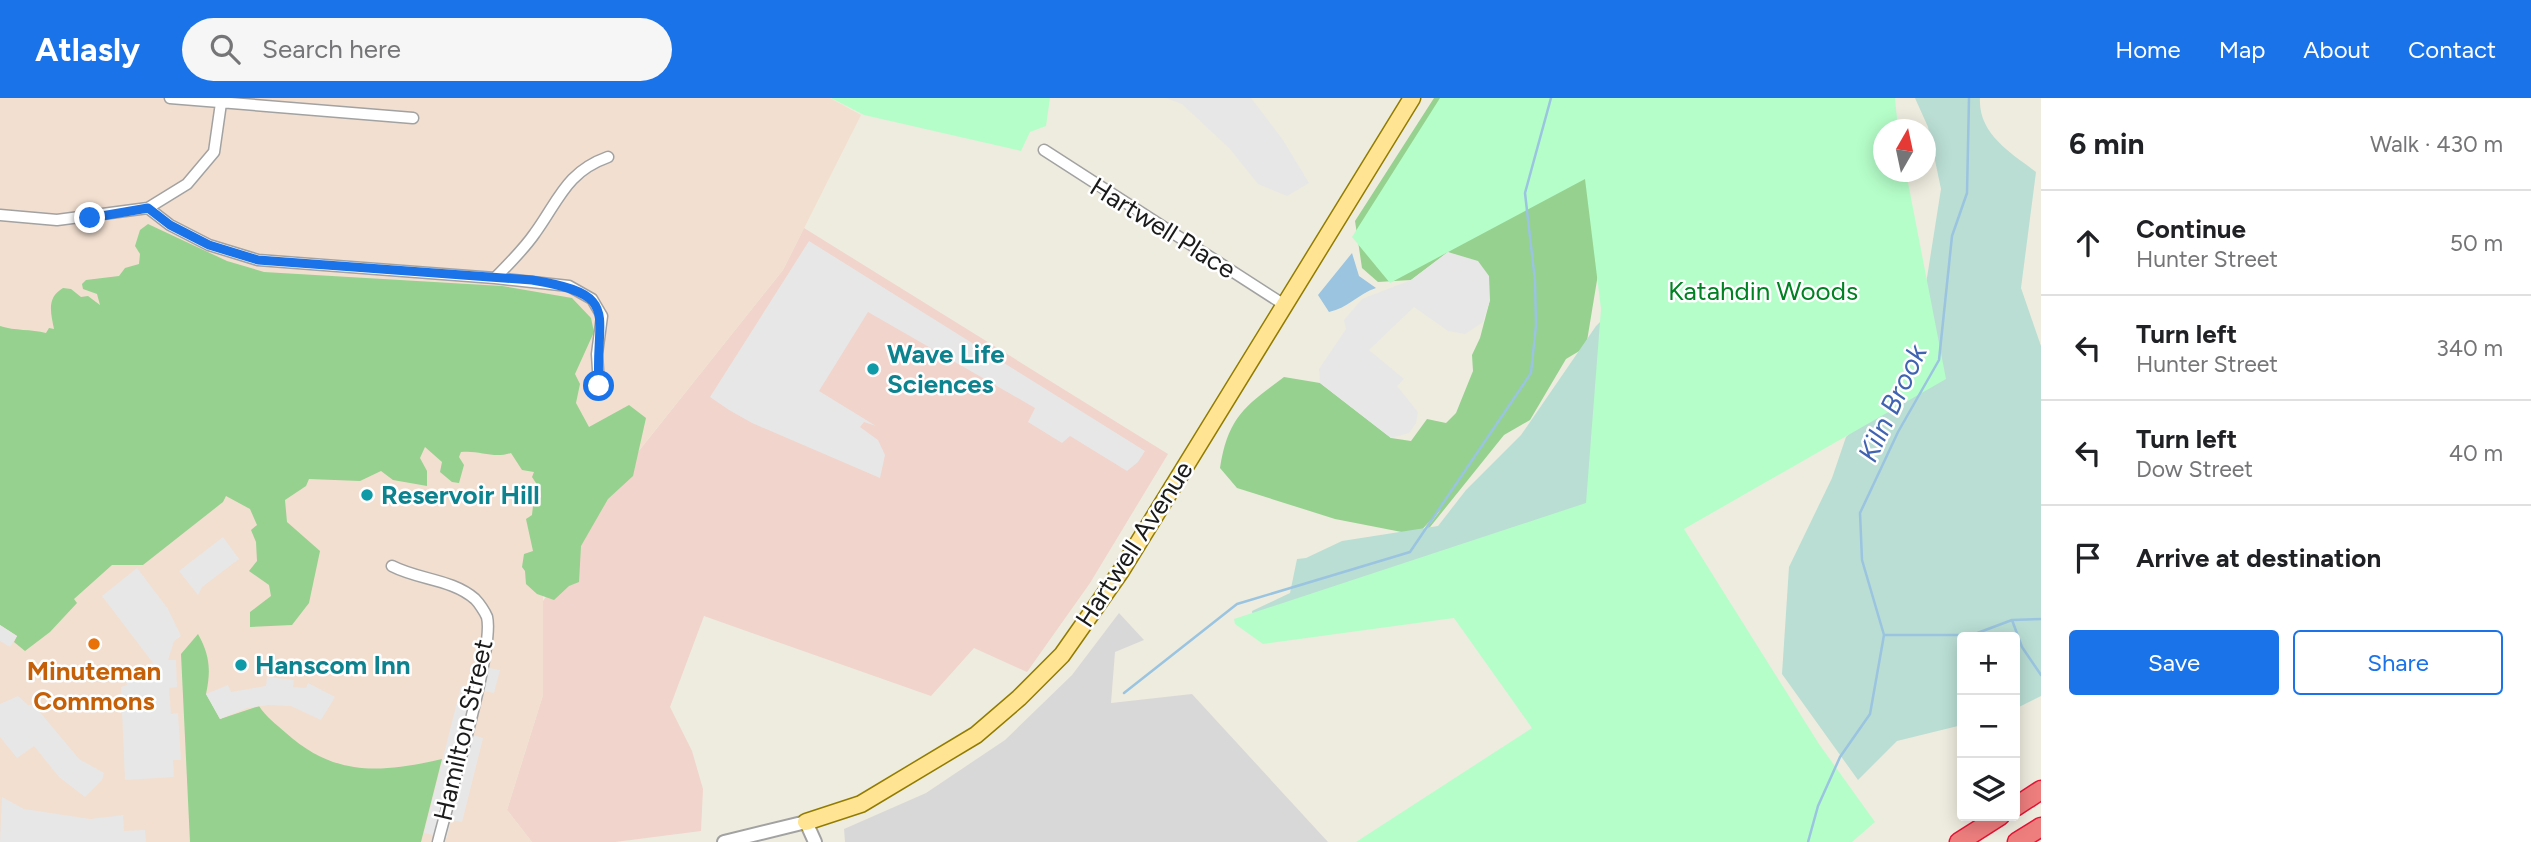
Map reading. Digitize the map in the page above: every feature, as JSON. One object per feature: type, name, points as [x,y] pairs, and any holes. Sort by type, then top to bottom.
[{"type":"highway","points":[[2020,804],[2041,790]]},
{"type":"highway","points":[[1959,842],[1992,821]]},
{"type":"highway","points":[[2017,842],[2041,827]]},
{"type":"main road","name":"Hartwell Avenue","points":[[806,822],[861,804],[976,735],[1062,654],[1121,571],[1412,98]]},
{"type":"street","points":[[170,98],[413,118]]},
{"type":"street","points":[[0,215],[57,220],[148,208],[187,184],[214,152],[221,103]]},
{"type":"street","name":"Hartwell Place","points":[[1044,150],[1283,304]]},
{"type":"street","points":[[495,278],[536,233],[561,189],[589,164],[608,157]]},
{"type":"street","points":[[148,208],[170,225],[209,245],[258,260],[569,286],[592,299],[602,316],[597,354],[599,386]]},
{"type":"street","name":"Hamilton Street","points":[[392,566],[418,579],[456,586],[478,601],[487,618],[483,664],[439,842]]},
{"type":"street","points":[[806,822],[815,842]]},
{"type":"street","name":"Hartwell Avenue","points":[[724,842],[806,822]]},
{"type":"shaded area","points":[[0,98],[830,98],[861,115],[783,270],[543,571],[543,695],[507,810],[532,842],[0,842]]},
{"type":"shaded area","points":[[1166,98],[1251,98],[1283,140],[1309,183],[1287,196],[1258,184],[1230,149],[1182,104]]},
{"type":"shaded area","points":[[1915,98],[1980,98],[1984,122],[1990,132],[2007,150],[2036,172],[2021,288],[2041,346],[2041,696],[2020,706],[2020,632],[1957,632],[1957,726],[1897,741],[1858,780],[1782,674],[1789,567],[1832,478],[1846,437],[1892,394],[1917,341],[1941,189],[1936,165],[1936,119],[1924,119]]},
{"type":"shaded area","points":[[804,228],[1168,454],[1090,583],[1027,672],[974,648],[931,696],[704,616],[670,707],[692,751],[703,789],[701,831],[615,842],[532,842],[507,810],[543,695],[543,601],[571,561],[556,555],[783,270]]},
{"type":"shaded area","points":[[809,241],[1145,451],[1138,462],[1127,471],[1070,436],[1062,443],[1028,422],[1035,408],[868,312],[819,391],[876,426],[864,422],[860,427],[878,440],[885,455],[880,478],[752,423],[729,410],[710,397]]},
{"type":"shaded area","points":[[1448,252],[1478,261],[1489,276],[1490,300],[1483,322],[1465,334],[1448,331],[1414,307],[1369,350],[1404,379],[1397,386],[1418,412],[1416,423],[1409,433],[1391,438],[1320,383],[1319,369],[1346,329],[1344,320],[1362,299],[1411,280]]},
{"type":"shaded area","points":[[1352,253],[1359,276],[1376,288],[1329,312],[1318,295]]},
{"type":"shaded area","points":[[1611,311],[1635,347],[1538,744],[1517,688],[1548,565],[1254,634],[1252,611],[1290,593],[1297,559],[1306,558],[1342,541],[1438,526],[1466,490],[1521,435],[1596,326]]},
{"type":"shaded area","points":[[223,537],[239,559],[202,587],[198,595],[179,571]]},
{"type":"shaded area","points":[[137,568],[168,609],[181,636],[174,641],[168,660],[176,660],[177,687],[169,688],[171,714],[178,713],[181,760],[173,760],[174,777],[125,780],[121,687],[127,685],[126,681],[135,674],[133,671],[153,663],[102,596]]},
{"type":"shaded area","points":[[1119,613],[1144,640],[1115,652],[1111,703],[1192,694],[1328,842],[845,842],[844,829],[926,793],[1005,740],[1072,675]]},
{"type":"shaded area","points":[[0,625],[17,636],[10,647],[0,641]]},
{"type":"shaded area","points":[[489,668],[500,670],[494,693],[484,691],[473,735],[483,738],[462,822],[451,820],[447,838],[424,833],[461,686],[483,691]]},
{"type":"shaded area","points":[[267,677],[294,680],[293,687],[306,688],[308,683],[335,697],[321,720],[291,706],[269,705],[247,708],[220,719],[206,694],[228,685],[231,692],[266,686]]},
{"type":"shaded area","points":[[18,696],[28,705],[34,705],[79,759],[104,773],[102,780],[85,797],[59,777],[34,746],[17,758],[0,737],[0,704]]},
{"type":"shaded area","points":[[2,797],[24,809],[90,819],[123,815],[124,831],[145,830],[146,842],[0,842]]},
{"type":"green space","points":[[831,98],[1050,98],[1046,126],[1030,132],[1021,151],[864,115]]},
{"type":"green space","points":[[1434,98],[1627,98],[1586,347],[1566,359],[1530,420],[1504,435],[1410,552],[1441,509],[1417,535],[1335,519],[1237,488],[1220,468],[1228,436],[1240,414],[1284,377],[1320,383],[1391,438],[1411,441],[1427,419],[1446,423],[1456,413],[1473,371],[1472,355],[1480,338],[1490,300],[1448,252],[1411,280],[1378,282],[1362,268],[1355,221]]},
{"type":"green space","name":"Katahdin Woods","points":[[1440,98],[1895,98],[1897,119],[1873,119],[1873,182],[1908,182],[1946,379],[1684,529],[1819,744],[1875,822],[1852,842],[1356,842],[1532,728],[1454,618],[1263,644],[1235,624],[1234,619],[1586,503],[1601,309],[1585,179],[1390,283],[1352,237]]},
{"type":"green space","points":[[148,224],[227,261],[264,272],[502,286],[572,298],[591,318],[594,332],[575,374],[580,384],[576,403],[589,427],[629,405],[646,418],[633,476],[608,499],[581,546],[579,582],[569,586],[554,600],[537,594],[526,584],[522,567],[524,554],[533,551],[526,519],[532,515],[533,506],[541,497],[540,489],[532,477],[534,472],[522,470],[511,453],[498,455],[461,452],[459,457],[464,465],[459,483],[452,482],[440,472],[442,462],[425,447],[420,458],[427,471],[427,486],[393,480],[381,471],[360,481],[309,479],[306,486],[285,500],[287,522],[320,551],[309,603],[292,625],[250,627],[250,612],[271,596],[269,585],[249,571],[257,561],[256,542],[251,530],[257,525],[250,509],[226,496],[223,502],[143,565],[112,565],[74,599],[77,603],[50,632],[25,651],[14,642],[17,636],[0,625],[0,326],[46,333],[49,328],[54,329],[52,301],[63,288],[71,289],[81,297],[88,296],[100,305],[97,294],[83,289],[82,284],[86,280],[119,276],[125,268],[139,264],[140,254],[135,246],[140,230]]},
{"type":"green space","points":[[198,634],[208,663],[206,694],[220,719],[259,706],[271,720],[304,747],[322,758],[360,768],[399,767],[442,759],[421,842],[190,842],[181,654]]},
{"type":"waterway","points":[[1124,693],[1237,604],[1410,552],[1531,373],[1536,325],[1535,281],[1525,193],[1551,98]]},
{"type":"waterway","name":"Kiln Brook","points":[[1969,98],[1967,193],[1952,236],[1939,360],[1898,432],[1860,513],[1862,560],[1884,635],[1972,635],[2012,620],[2041,619]]},
{"type":"waterway","name":"Kiln Brook","points":[[2012,620],[2022,647],[2041,675]]},
{"type":"waterway","name":"Kiln Brook","points":[[1808,842],[1818,806],[1840,757],[1870,714],[1884,635]]},
{"type":"place","name":"Wave Life Sciences","points":[[873,369]]},
{"type":"place","name":"Reservoir Hill","points":[[367,495]]},
{"type":"place","name":"Minuteman Commons","points":[[94,644]]},
{"type":"place","name":"Hanscom Inn","points":[[241,665]]},
{"type":"route","points":[[90,218],[148,208],[170,225],[209,245],[231,254],[258,260],[532,280],[569,286],[592,299],[602,316],[597,354],[599,386]]}]
